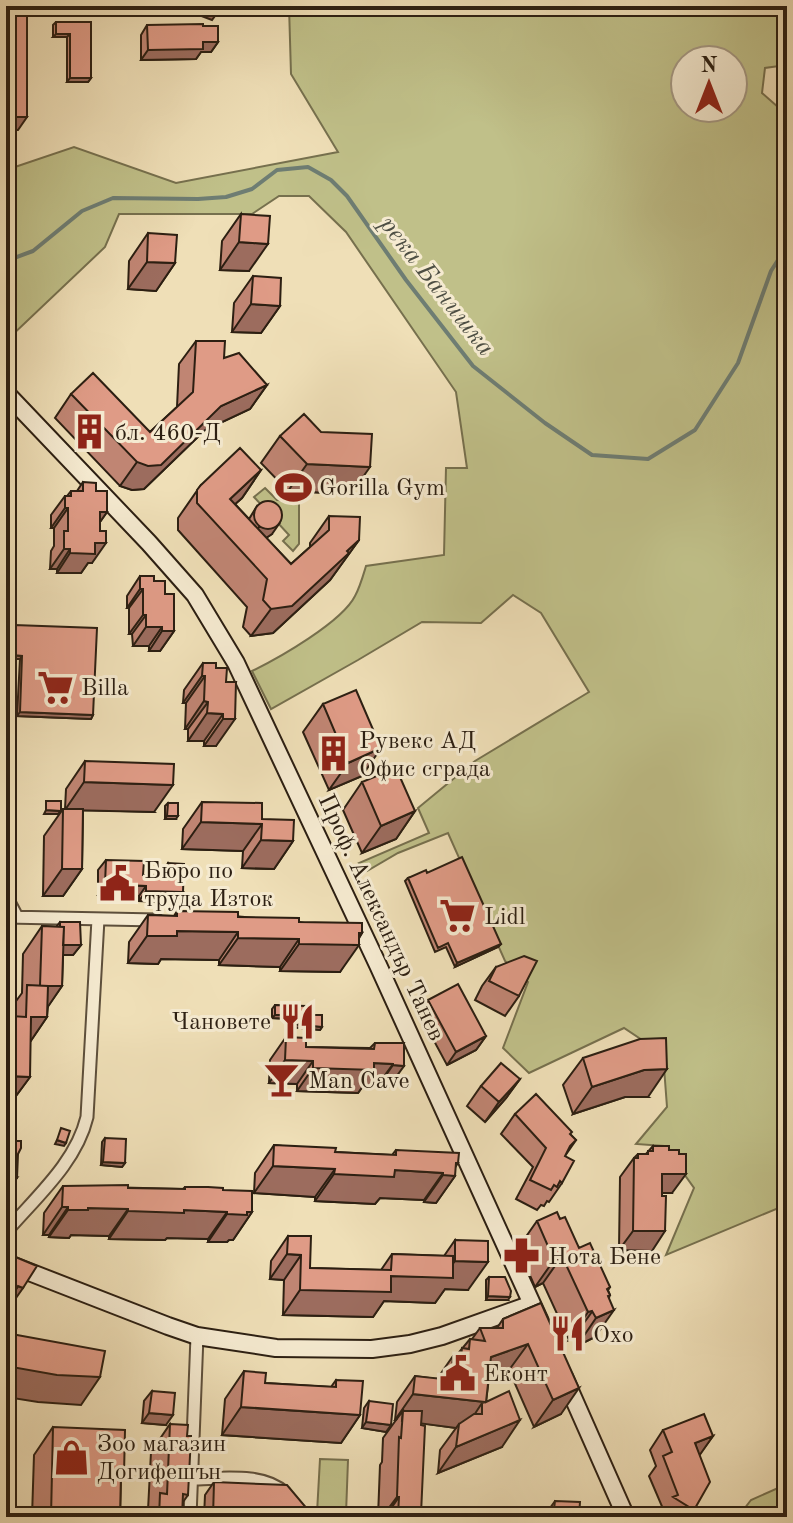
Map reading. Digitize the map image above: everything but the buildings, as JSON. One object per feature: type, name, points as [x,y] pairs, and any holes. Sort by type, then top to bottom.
[{"type":"street","name":"Проф. Александър Танев","points":[[6,393],[195,595],[236,663],[352,924],[532,1304],[623,1516]]},
{"type":"street","points":[[6,896],[11,917],[163,920]]},
{"type":"street","points":[[6,1232],[75,1150],[84,1130],[98,919]]},
{"type":"street","points":[[6,1263],[197,1336],[276,1348],[372,1349],[410,1344],[532,1304]]},
{"type":"street","points":[[190,1517],[197,1336]]},
{"type":"street","points":[[191,1479],[268,1482],[278,1487],[297,1506]]},
{"type":"green space","points":[[289,6],[787,6],[787,65],[765,68],[762,93],[787,115],[787,1214],[776,1209],[666,1255],[694,1188],[664,1146],[636,1144],[667,1107],[663,1054],[624,1028],[529,1073],[503,1048],[528,982],[505,961],[448,833],[398,853],[367,871],[359,863],[429,833],[418,808],[475,761],[589,692],[541,613],[513,595],[481,623],[422,622],[271,709],[252,671],[293,648],[337,617],[355,596],[366,566],[444,555],[446,468],[467,468],[456,392],[346,232],[309,196],[279,196],[252,214],[119,214],[105,247],[6,341],[6,170],[74,147],[176,183],[338,152],[291,74]]},
{"type":"green space","points":[[265,488],[277,500],[299,501],[299,544],[293,551],[283,541],[289,535],[254,497]]},
{"type":"green space","points":[[320,1459],[348,1460],[346,1514],[317,1513]]},
{"type":"green space","points":[[787,1484],[787,1517],[738,1517],[751,1500]]},
{"type":"waterway","name":"река Банишка","points":[[6,261],[33,251],[82,211],[113,198],[226,197],[252,189],[277,170],[308,167],[331,180],[347,196],[406,280],[473,366],[545,423],[592,455],[648,459],[695,430],[738,363],[771,271],[787,246]]},
{"type":"place","name":"бл. 460-Д","points":[[89,432]]},
{"type":"place","name":"Gorilla Gym","points":[[293,487]]},
{"type":"place","name":"Billa","points":[[55,687]]},
{"type":"place","name":"Рувекс АД Офис сграда","points":[[333,754]]},
{"type":"place","name":"Бюро по труда Изток","points":[[118,884]]},
{"type":"place","name":"Lidl","points":[[458,916]]},
{"type":"place","name":"Чановете","points":[[297,1021]]},
{"type":"place","name":"Man Cave","points":[[282,1080]]},
{"type":"place","name":"Нота Бене","points":[[522,1256]]},
{"type":"place","name":"Охо","points":[[567,1334]]},
{"type":"place","name":"Еконт","points":[[457,1373]]},
{"type":"place","name":"Зоо магазин Догифешън","points":[[71,1457]]}]
